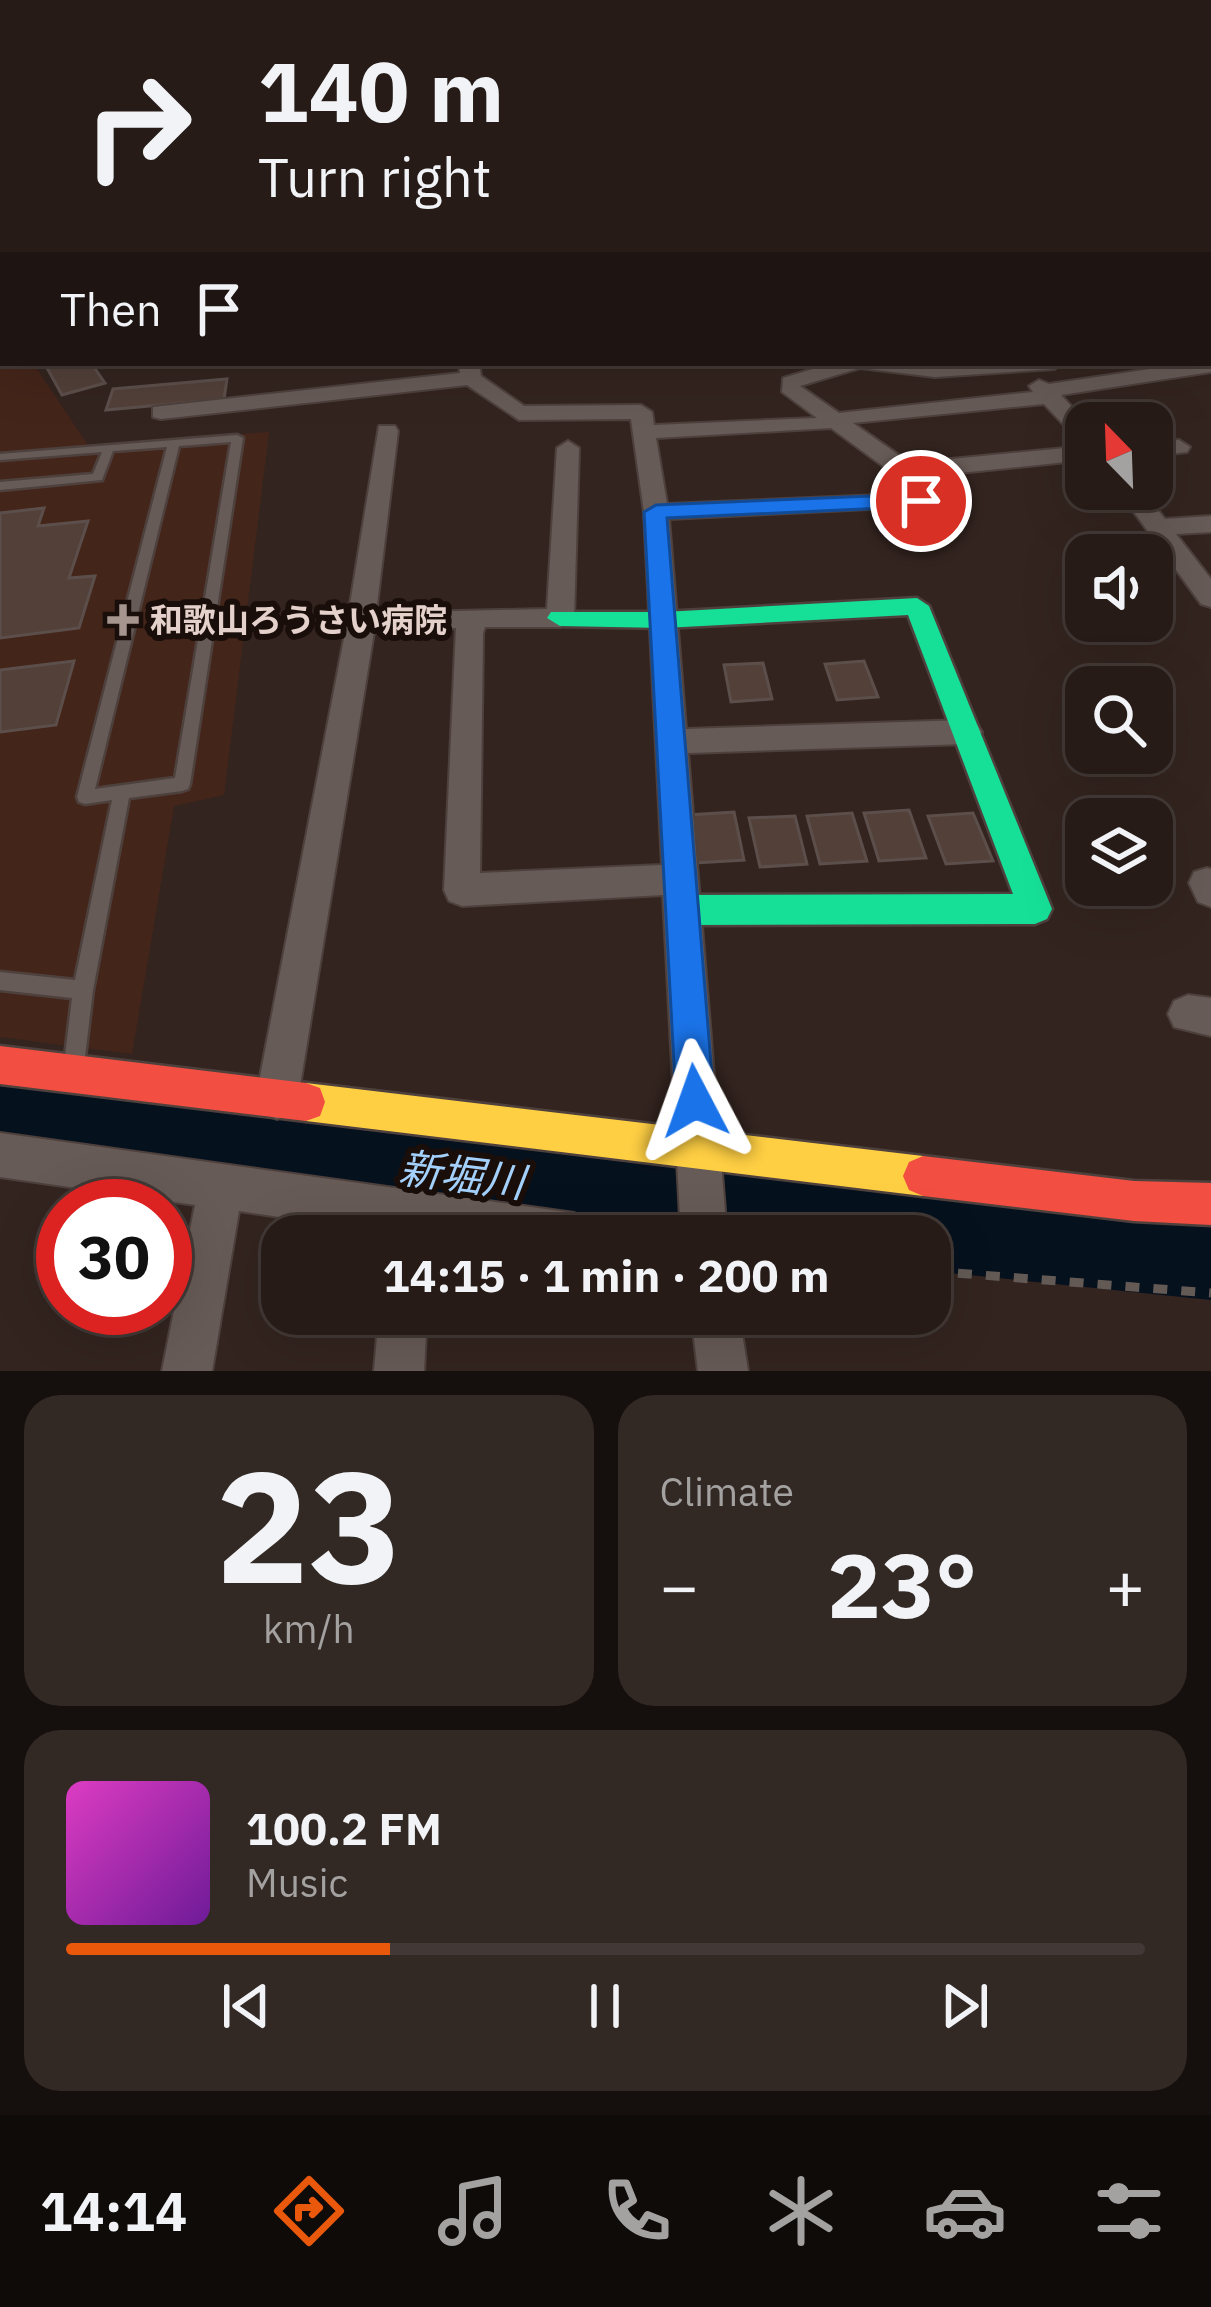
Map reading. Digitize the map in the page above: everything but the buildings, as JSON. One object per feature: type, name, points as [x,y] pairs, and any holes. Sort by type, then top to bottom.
[{"type":"street","points":[[656,512],[921,501],[905,471],[789,388],[790,382],[845,366]]},
{"type":"street","points":[[878,366],[1031,366]]},
{"type":"street","points":[[644,432],[835,421],[1049,394],[1211,366]]},
{"type":"street","points":[[1015,368],[1065,412]]},
{"type":"street","points":[[161,412],[329,396],[332,390],[470,371],[519,413],[641,412],[656,512],[703,1215]]},
{"type":"street","points":[[277,1098],[362,623],[387,431]]},
{"type":"street","points":[[560,618],[568,448]]},
{"type":"street","points":[[1173,448],[1179,448]]},
{"type":"street","points":[[905,471],[1065,455]]},
{"type":"street","points":[[1144,510],[1211,598]]},
{"type":"street","points":[[1157,527],[1211,524]]},
{"type":"street","points":[[362,623],[474,618],[664,620],[917,606],[1035,909],[462,890],[469,633],[474,618]]},
{"type":"street","points":[[671,742],[966,732]]},
{"type":"street","points":[[0,1065],[277,1098],[699,1160],[1134,1201],[1211,1204]]},
{"type":"street","points":[[0,1155],[221,1185],[367,1215]]},
{"type":"street","points":[[187,1371],[221,1185]]},
{"type":"street","points":[[399,1371],[402,1335]]},
{"type":"street","points":[[718,1335],[723,1371]]},
{"type":"lane","points":[[0,457],[174,442],[237,438],[182,784],[85,797],[174,442]]},
{"type":"lane","points":[[0,486],[98,477],[109,448]]},
{"type":"lane","points":[[73,1074],[82,990],[122,792]]},
{"type":"lane","points":[[0,981],[82,990]]},
{"type":"path","points":[[951,1272],[1211,1293]]},
{"type":"shaded area","name":"和歌山ろうさい病院","points":[[35,366],[88,445],[269,432],[224,795],[174,806],[132,1054],[0,1037],[0,368]]},
{"type":"waterway","name":"新堀川","points":[[0,1115],[553,1187],[1211,1253]]},
{"type":"traffic: fast","points":[[560,618],[664,620],[917,606],[1035,909],[682,910]]},
{"type":"traffic: slow","points":[[306,1102],[923,1176]]},
{"type":"traffic: jam","points":[[0,1065],[306,1102]]},
{"type":"traffic: jam","points":[[923,1176],[1134,1201],[1211,1204]]},
{"type":"place","name":"和歌山ろうさい病院","points":[[123,620]]},
{"type":"route","points":[[695,1101],[656,512],[921,501]]}]
